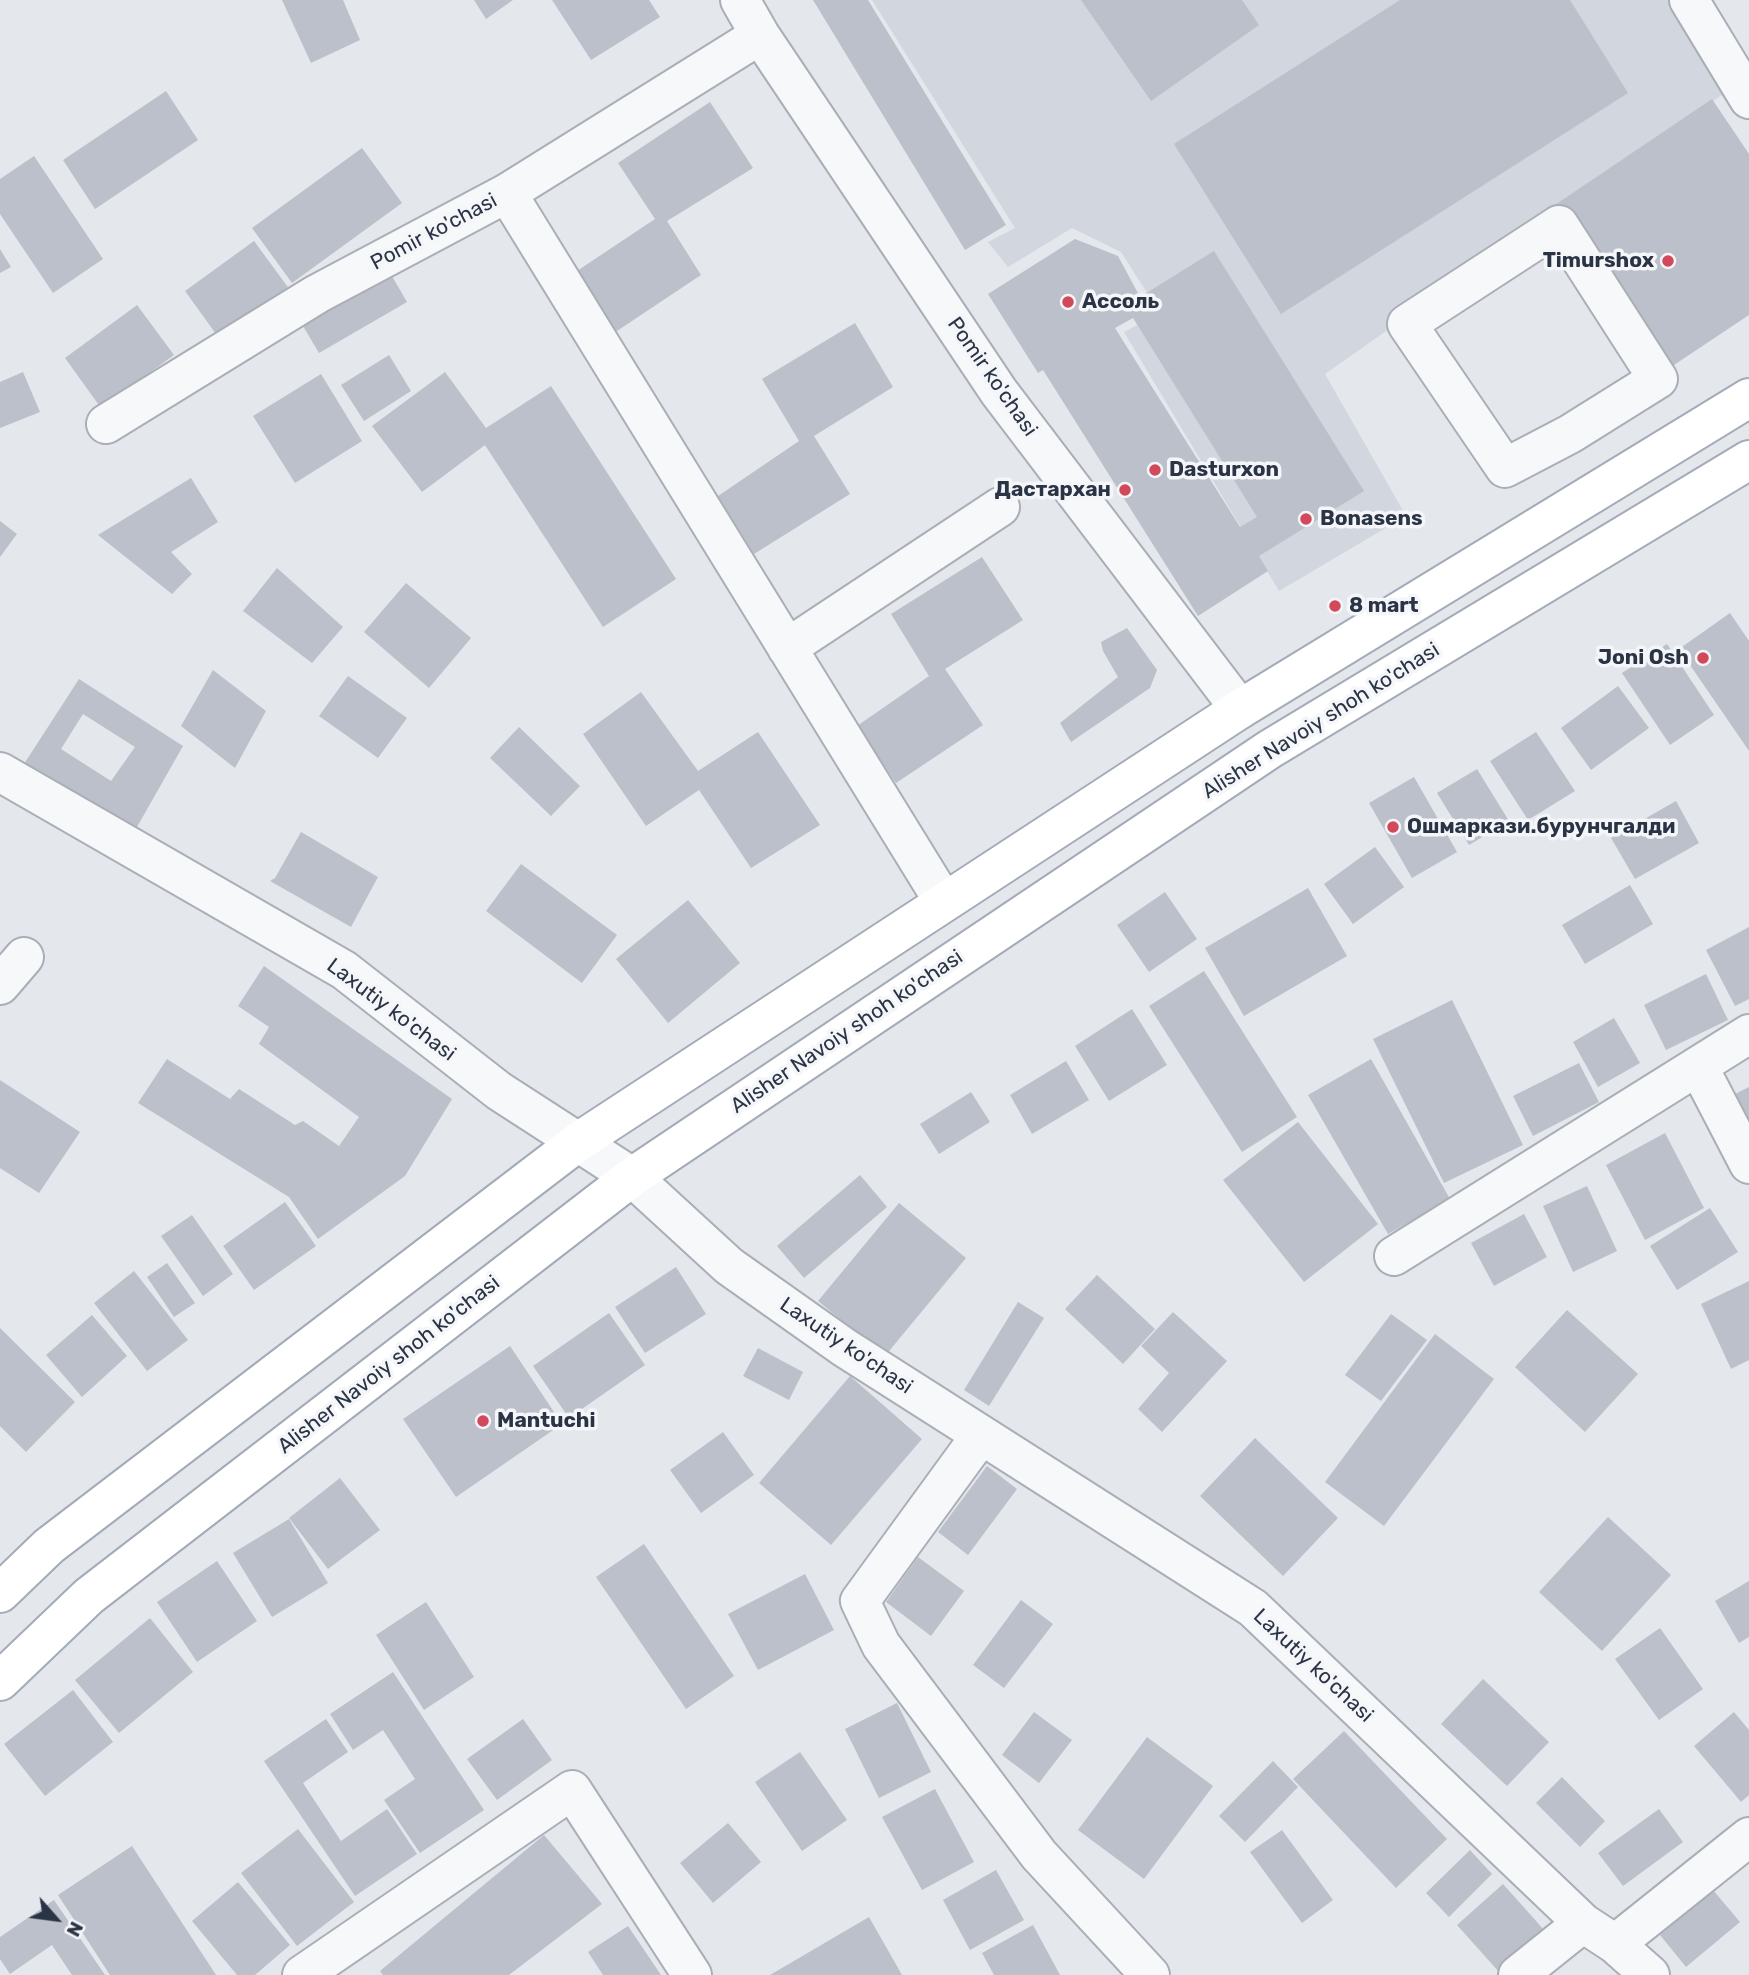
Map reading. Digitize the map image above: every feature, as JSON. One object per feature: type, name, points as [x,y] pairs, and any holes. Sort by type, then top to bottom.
[{"type":"main road","points":[[0,1593],[49,1546],[578,1142],[1240,709],[1749,398]]},
{"type":"main road","name":"Alisher Navoiy shoh ko'chasi","points":[[0,1681],[89,1596],[632,1177],[1270,749],[1749,460]]},
{"type":"street","name":"Pomir ko'chasi","points":[[740,0],[760,35],[999,392],[1240,709]]},
{"type":"street","points":[[1689,0],[1749,99]]},
{"type":"street","name":"Pomir ko'chasi","points":[[106,424],[317,294],[507,193],[760,35]]},
{"type":"street","points":[[507,193],[944,902]]},
{"type":"street","points":[[1559,225],[1658,379],[1570,434],[1505,468],[1407,324],[1559,225]]},
{"type":"street","points":[[787,648],[1000,507]]},
{"type":"street","name":"Laxutiy ko'chasi","points":[[0,772],[344,970],[499,1091],[632,1177],[729,1266],[845,1348],[1253,1608],[1583,1923],[1615,1944],[1650,1975]]},
{"type":"street","points":[[1394,1256],[1749,1034]]},
{"type":"street","points":[[1698,1066],[1749,1164]]},
{"type":"street","points":[[981,1435],[860,1601],[881,1645],[1039,1855],[1150,1975]]},
{"type":"street","points":[[302,1975],[572,1790],[692,1975]]},
{"type":"street","points":[[1615,1944],[1749,1838]]},
{"type":"street","points":[[1518,1975],[1583,1923]]},
{"type":"shaded area","points":[[872,0],[1671,0],[1729,90],[1325,374],[1406,516],[1279,591],[1124,332],[1160,313],[1121,252],[1072,228],[1008,267],[988,242],[1015,228]]},
{"type":"building","points":[[282,0],[343,0],[360,40],[311,63]]},
{"type":"building","points":[[474,0],[513,0],[486,19]]},
{"type":"building","points":[[552,0],[649,0],[660,17],[591,60]]},
{"type":"building","points":[[813,0],[868,0],[1006,225],[965,250]]},
{"type":"building","points":[[1081,0],[1242,0],[1259,25],[1151,101]]},
{"type":"building","points":[[1400,0],[1570,0],[1628,93],[1281,314],[1174,144]]},
{"type":"building","points":[[166,91],[198,140],[95,209],[63,160]]},
{"type":"building","name":"Timurshox","points":[[1712,99],[1749,154],[1749,315],[1662,373],[1552,207]]},
{"type":"building","points":[[710,102],[753,168],[667,221],[701,275],[611,335],[571,275],[655,219],[618,163]]},
{"type":"building","points":[[362,148],[402,203],[292,283],[252,228]]},
{"type":"building","points":[[34,156],[103,259],[53,293],[0,214],[0,179]]},
{"type":"building","points":[[1075,239],[1118,256],[1140,297],[1214,251],[1364,491],[1259,556],[1268,571],[1198,616],[1043,370],[1038,373],[988,294]],"holes":[[[1133,318],[1257,517],[1240,527],[1115,328]]]},
{"type":"building","points":[[254,241],[290,290],[221,341],[185,291]]},
{"type":"building","points":[[0,249],[11,267],[0,273]]},
{"type":"building","points":[[385,264],[407,302],[319,353],[297,316]]},
{"type":"building","points":[[137,305],[174,355],[101,408],[65,358]]},
{"type":"building","points":[[855,323],[893,387],[814,436],[850,494],[754,554],[718,496],[799,441],[762,379]]},
{"type":"building","points":[[389,355],[411,391],[364,421],[341,385]]},
{"type":"building","points":[[23,372],[40,412],[0,428],[0,382]]},
{"type":"building","points":[[445,372],[486,428],[551,386],[676,579],[603,627],[485,445],[422,492],[372,426]]},
{"type":"building","points":[[321,374],[362,441],[295,483],[253,416]]},
{"type":"building","points":[[191,478],[218,522],[171,552],[192,574],[172,594],[98,535]]},
{"type":"building","points":[[0,521],[17,534],[0,557]]},
{"type":"building","points":[[982,557],[1023,620],[945,669],[983,725],[896,783],[857,726],[929,676],[891,614]]},
{"type":"building","points":[[277,568],[343,627],[312,663],[243,611]]},
{"type":"building","points":[[406,583],[471,638],[429,688],[364,632]]},
{"type":"building","points":[[1730,613],[1749,641],[1749,751],[1679,649]]},
{"type":"building","points":[[1127,628],[1157,670],[1150,688],[1071,742],[1060,723],[1118,677],[1103,651],[1101,642]]},
{"type":"building","points":[[1667,644],[1714,715],[1670,745],[1622,673]]},
{"type":"building","points":[[213,670],[266,711],[235,768],[181,726]]},
{"type":"building","points":[[348,676],[407,718],[378,758],[319,716]]},
{"type":"building","points":[[79,679],[183,746],[133,834],[24,764]],"holes":[[[83,714],[135,747],[111,781],[61,749]]]},
{"type":"building","points":[[1618,686],[1649,728],[1591,770],[1561,728]]},
{"type":"building","points":[[641,692],[698,771],[758,732],[820,825],[751,868],[699,790],[646,826],[583,734]]},
{"type":"building","points":[[519,727],[580,786],[551,816],[490,758]]},
{"type":"building","points":[[1536,732],[1575,791],[1528,820],[1490,761]]},
{"type":"building","points":[[1477,769],[1509,821],[1469,845],[1437,793]]},
{"type":"building","points":[[1414,777],[1457,852],[1412,878],[1369,803]]},
{"type":"building","points":[[1676,801],[1699,843],[1635,879],[1611,838]]},
{"type":"building","points":[[301,832],[378,877],[351,927],[270,881],[275,878]]},
{"type":"building","points":[[1375,847],[1404,887],[1353,924],[1324,884]]},
{"type":"building","points":[[521,864],[617,935],[582,983],[486,911]]},
{"type":"building","points":[[1630,885],[1653,924],[1585,964],[1562,925]]},
{"type":"building","points":[[1308,888],[1347,956],[1244,1016],[1205,948]]},
{"type":"building","points":[[1165,892],[1197,939],[1149,972],[1117,925]]},
{"type":"building","points":[[688,900],[740,963],[668,1023],[616,959]]},
{"type":"building","points":[[1749,927],[1749,999],[1735,1006],[1706,950]]},
{"type":"building","points":[[264,966],[452,1099],[405,1176],[318,1239],[289,1197],[138,1103],[167,1059],[230,1099],[239,1089],[295,1125],[303,1121],[339,1146],[359,1117],[259,1044],[269,1027],[238,1006]]},
{"type":"building","points":[[1204,971],[1297,1117],[1242,1152],[1149,1006]]},
{"type":"building","points":[[1706,974],[1728,1020],[1666,1050],[1644,1005]]},
{"type":"building","points":[[1452,1000],[1523,1145],[1444,1183],[1373,1039]]},
{"type":"building","points":[[1132,1009],[1167,1065],[1109,1101],[1075,1046]]},
{"type":"building","points":[[1614,1018],[1640,1063],[1598,1087],[1573,1042]]},
{"type":"building","points":[[1371,1059],[1450,1199],[1388,1234],[1308,1095]]},
{"type":"building","points":[[1066,1061],[1089,1100],[1032,1134],[1010,1095]]},
{"type":"building","points":[[1579,1063],[1599,1102],[1533,1136],[1513,1096]]},
{"type":"building","points":[[0,1080],[80,1132],[39,1193],[0,1168]]},
{"type":"building","points":[[1749,1087],[1749,1137],[1727,1098]]},
{"type":"building","points":[[971,1092],[990,1122],[939,1154],[920,1124]]},
{"type":"building","points":[[1298,1122],[1378,1224],[1304,1282],[1223,1180]]},
{"type":"building","points":[[1665,1133],[1704,1208],[1645,1240],[1606,1165]]},
{"type":"building","points":[[860,1175],[887,1207],[804,1278],[777,1246]]},
{"type":"building","points":[[1587,1186],[1617,1251],[1573,1272],[1543,1206]]},
{"type":"building","points":[[285,1202],[316,1246],[254,1290],[223,1246]]},
{"type":"building","points":[[899,1203],[966,1258],[885,1356],[818,1301]]},
{"type":"building","points":[[1710,1208],[1738,1252],[1677,1290],[1650,1246]]},
{"type":"building","points":[[1524,1214],[1547,1257],[1494,1286],[1471,1243]]},
{"type":"building","points":[[192,1215],[233,1274],[203,1296],[161,1236]]},
{"type":"building","points":[[167,1263],[195,1303],[174,1317],[147,1277]]},
{"type":"building","points":[[676,1267],[706,1314],[645,1353],[615,1307]]},
{"type":"building","points":[[134,1271],[188,1340],[147,1371],[94,1303]]},
{"type":"building","points":[[1097,1275],[1155,1329],[1123,1364],[1065,1309]]},
{"type":"building","points":[[1749,1281],[1749,1360],[1731,1369],[1701,1304]]},
{"type":"building","points":[[1018,1302],[1044,1318],[989,1406],[964,1390]]},
{"type":"building","points":[[1567,1310],[1638,1374],[1585,1432],[1515,1367]]},
{"type":"building","points":[[1173,1312],[1227,1361],[1162,1432],[1138,1409],[1169,1373],[1141,1346]]},
{"type":"building","points":[[609,1313],[645,1365],[569,1418],[533,1366]]},
{"type":"building","points":[[1391,1314],[1427,1340],[1381,1401],[1345,1375]]},
{"type":"building","points":[[92,1315],[127,1356],[82,1397],[46,1355]]},
{"type":"building","points":[[0,1328],[75,1402],[26,1452],[0,1426]]},
{"type":"building","points":[[1435,1334],[1494,1379],[1384,1526],[1325,1482]]},
{"type":"building","name":"Mantuchi","points":[[510,1346],[562,1424],[456,1497],[403,1419]]},
{"type":"building","points":[[758,1348],[803,1372],[789,1400],[743,1376]]},
{"type":"building","points":[[850,1376],[922,1439],[831,1545],[759,1483]]},
{"type":"building","points":[[723,1432],[754,1475],[701,1513],[670,1470]]},
{"type":"building","points":[[1255,1438],[1338,1518],[1283,1576],[1200,1496]]},
{"type":"building","points":[[987,1466],[1017,1489],[968,1555],[938,1532]]},
{"type":"building","points":[[340,1478],[380,1530],[328,1569],[289,1518]]},
{"type":"building","points":[[1608,1517],[1671,1575],[1602,1651],[1539,1592]]},
{"type":"building","points":[[289,1519],[328,1583],[272,1617],[233,1553]]},
{"type":"building","points":[[644,1544],[734,1676],[686,1709],[596,1577]]},
{"type":"building","points":[[918,1557],[964,1591],[931,1636],[886,1602]]},
{"type":"building","points":[[217,1561],[257,1621],[197,1662],[157,1602]]},
{"type":"building","points":[[805,1574],[834,1630],[758,1670],[728,1614]]},
{"type":"building","points":[[1749,1581],[1749,1637],[1739,1643],[1715,1601]]},
{"type":"building","points":[[1021,1600],[1053,1624],[1004,1688],[973,1665]]},
{"type":"building","points":[[426,1602],[474,1677],[424,1710],[376,1635]]},
{"type":"building","points":[[150,1618],[193,1672],[119,1733],[75,1680]]},
{"type":"building","points":[[1660,1628],[1703,1689],[1659,1720],[1615,1659]]},
{"type":"building","points":[[393,1672],[484,1810],[420,1853],[384,1800],[415,1779],[383,1730],[353,1750],[330,1714]]},
{"type":"building","points":[[1483,1679],[1549,1742],[1507,1786],[1441,1724]]},
{"type":"building","points":[[73,1690],[113,1742],[45,1796],[4,1744]]},
{"type":"building","points":[[897,1703],[931,1772],[879,1798],[845,1729]]},
{"type":"building","points":[[1034,1712],[1072,1740],[1039,1783],[1002,1755]]},
{"type":"building","points":[[1734,1712],[1749,1730],[1749,1795],[1741,1802],[1694,1746]]},
{"type":"building","points":[[326,1719],[348,1752],[303,1783],[341,1841],[387,1809],[417,1854],[355,1896],[264,1761]]},
{"type":"building","points":[[523,1719],[552,1760],[497,1800],[467,1759]]},
{"type":"building","points":[[1344,1731],[1447,1839],[1396,1888],[1293,1779]]},
{"type":"building","points":[[1147,1737],[1213,1786],[1144,1879],[1078,1830]]},
{"type":"building","points":[[800,1752],[847,1820],[802,1851],[755,1782]]},
{"type":"building","points":[[1273,1761],[1298,1787],[1245,1842],[1219,1816]]},
{"type":"building","points":[[1562,1777],[1605,1821],[1580,1847],[1536,1803]]},
{"type":"building","points":[[935,1789],[974,1862],[922,1890],[882,1817]]},
{"type":"building","points":[[1659,1809],[1683,1842],[1623,1886],[1598,1853]]},
{"type":"building","points":[[728,1823],[761,1862],[713,1903],[680,1863]]},
{"type":"building","points":[[298,1829],[354,1902],[297,1946],[241,1873]]},
{"type":"building","points":[[1282,1830],[1333,1900],[1302,1923],[1250,1852]]},
{"type":"building","points":[[544,1835],[602,1904],[509,1975],[383,1975],[380,1971]]},
{"type":"building","points":[[132,1846],[216,1975],[110,1975],[58,1895]]},
{"type":"building","points":[[1470,1850],[1492,1874],[1449,1917],[1426,1893]]},
{"type":"building","points":[[996,1870],[1024,1920],[970,1950],[943,1900]]},
{"type":"building","points":[[238,1882],[290,1945],[255,1975],[237,1975],[192,1921]]},
{"type":"building","points":[[1503,1884],[1545,1931],[1499,1972],[1457,1925]]},
{"type":"building","points":[[1713,1890],[1740,1922],[1686,1967],[1660,1935]]},
{"type":"building","points":[[54,1900],[105,1975],[72,1975],[52,1945],[10,1974],[0,1959],[0,1937]]},
{"type":"building","points":[[869,1917],[902,1975],[770,1975]]},
{"type":"building","points":[[1033,1925],[1060,1975],[994,1975],[982,1953]]},
{"type":"building","points":[[628,1926],[661,1975],[603,1975],[588,1952]]},
{"type":"place","name":"Timurshox","points":[[1668,261]]},
{"type":"place","name":"Ассоль","points":[[1068,302]]},
{"type":"place","name":"Dasturxon","points":[[1155,470]]},
{"type":"place","name":"Дастархан","points":[[1125,490]]},
{"type":"place","name":"Bonasens","points":[[1306,519]]},
{"type":"place","name":"8 mart","points":[[1335,606]]},
{"type":"place","name":"Joni Osh","points":[[1703,658]]},
{"type":"place","name":"Ошмаркази.бурунчгалди","points":[[1393,827]]},
{"type":"place","name":"Mantuchi","points":[[483,1421]]}]
